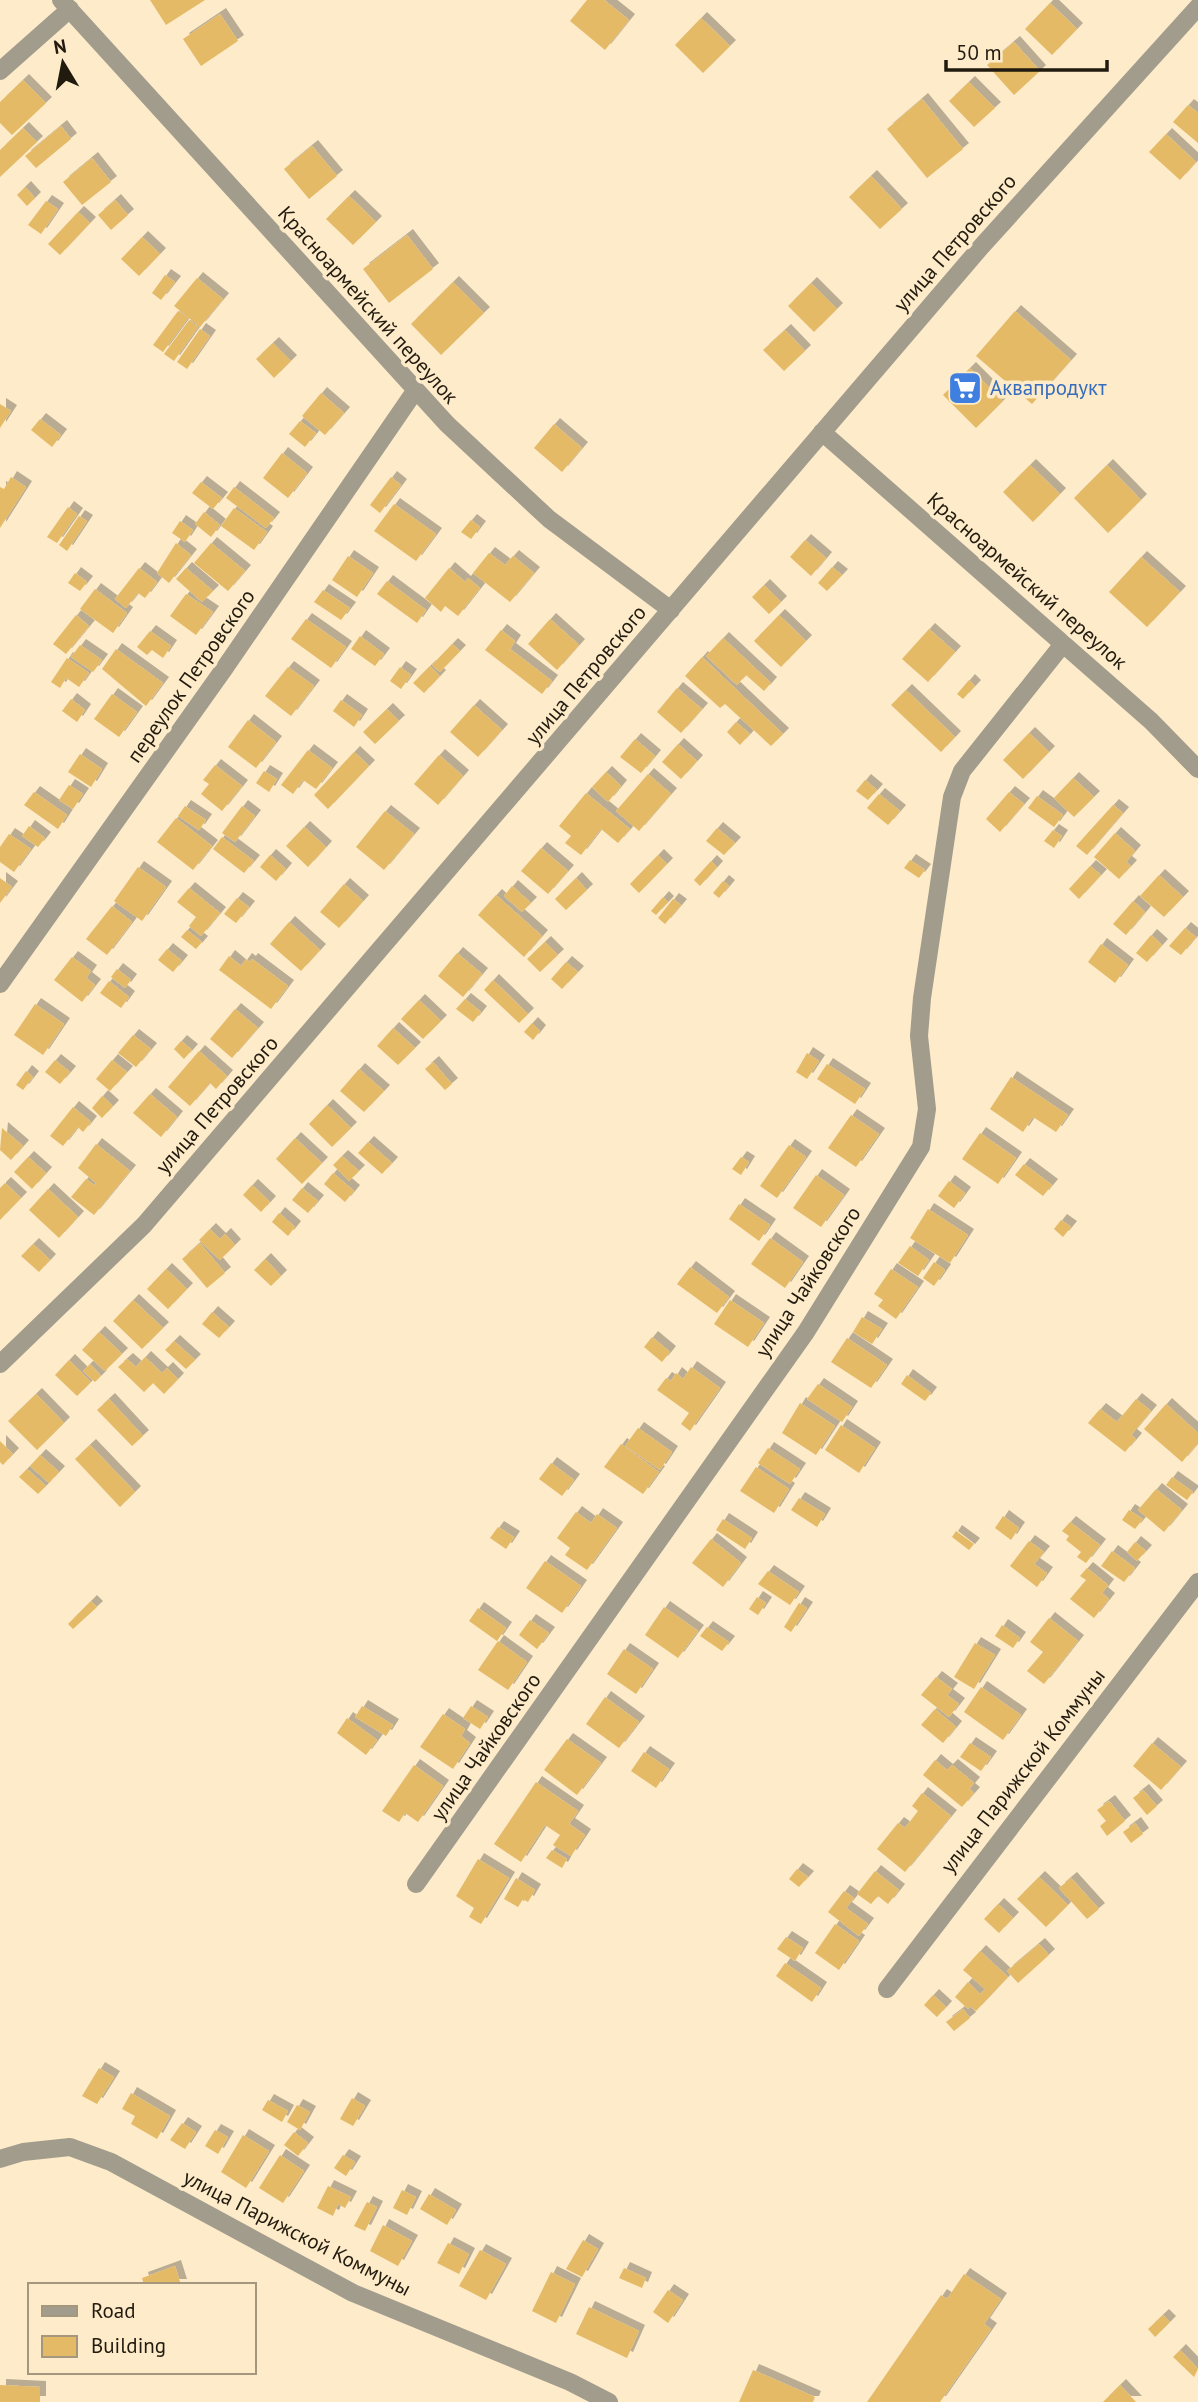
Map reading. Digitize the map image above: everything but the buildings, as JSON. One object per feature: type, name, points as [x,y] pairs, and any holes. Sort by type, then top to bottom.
[{"type":"street","points":[[0,71],[65,4]]},
{"type":"street","name":"Красноармейский переулок","points":[[65,4],[415,391],[549,519],[671,610]]},
{"type":"street","name":"улица Петровского","points":[[0,1364],[144,1225],[979,248],[1198,7]]},
{"type":"street","name":"переулок Петровского","points":[[0,984],[224,670],[415,391]]},
{"type":"street","name":"Красноармейский переулок","points":[[822,432],[1151,720],[1198,769]]},
{"type":"street","name":"улица Чайковского","points":[[416,1884],[806,1332],[921,1147],[927,1109],[919,1036],[922,998],[952,797],[962,771],[1063,644]]},
{"type":"street","name":"улица Парижской Коммуны","points":[[887,1989],[1198,1582]]},
{"type":"street","name":"улица Парижской Коммуны","points":[[0,2160],[23,2152],[70,2147],[111,2162],[353,2293],[570,2382],[609,2402]]},
{"type":"place","name":"Аквапродукт","points":[[965,388]]}]
